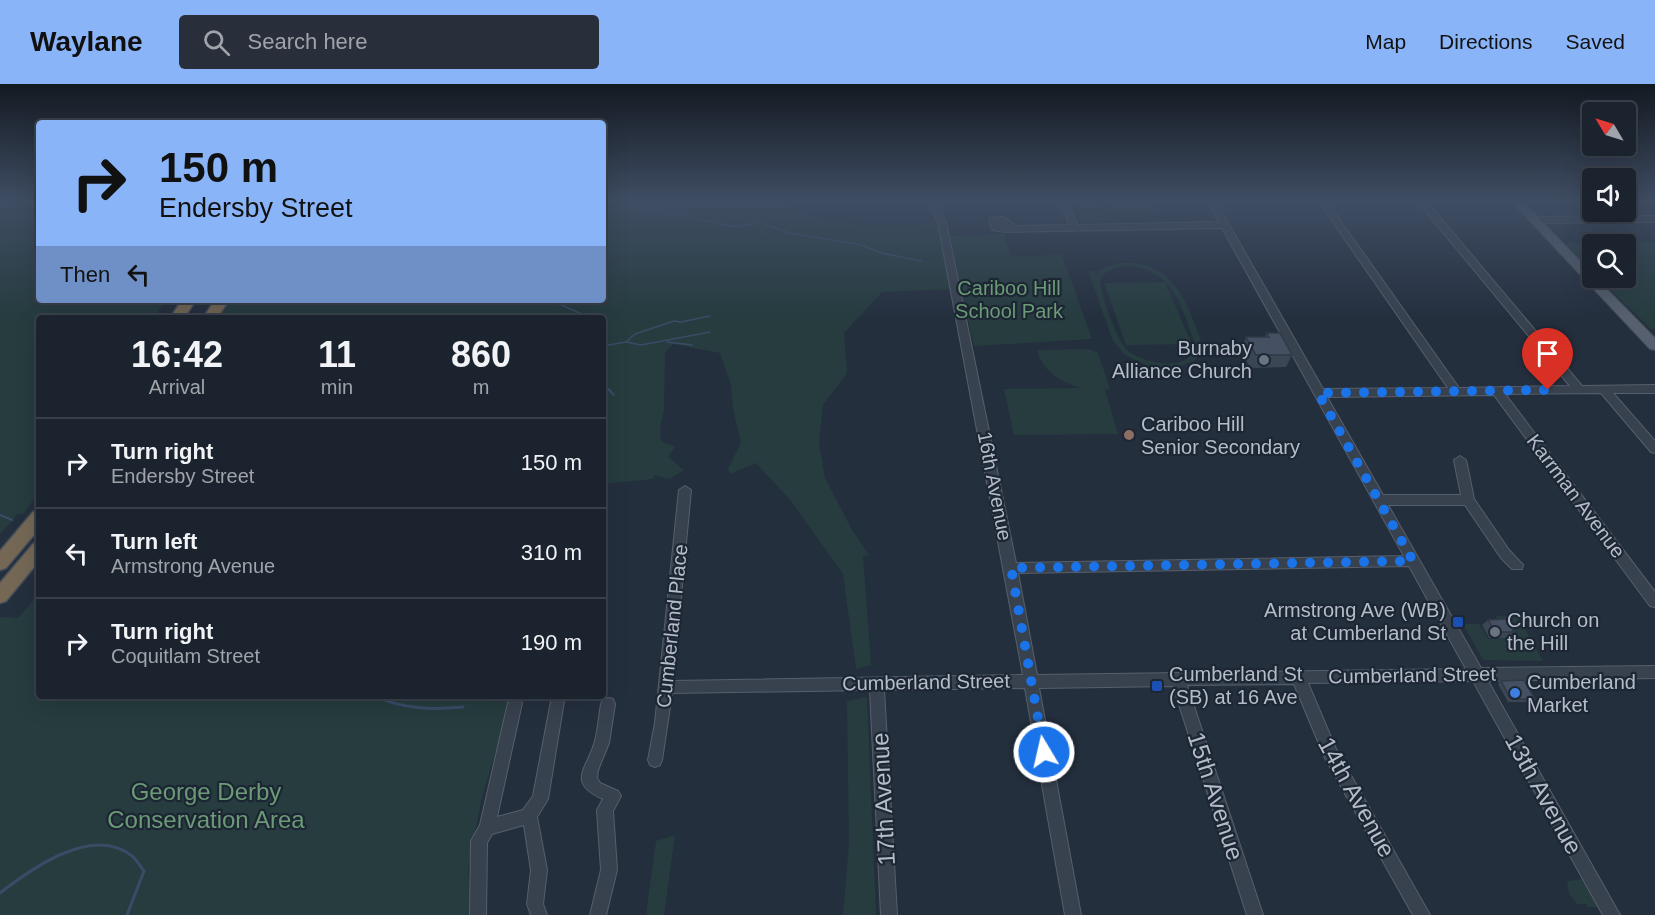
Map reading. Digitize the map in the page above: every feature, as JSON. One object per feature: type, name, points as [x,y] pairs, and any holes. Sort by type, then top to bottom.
[{"type":"highway","points":[[0,563],[36,521]]},
{"type":"highway","points":[[0,596],[36,553]]},
{"type":"main road","points":[[1554,241],[1655,346]]},
{"type":"street","name":"16th Avenue","points":[[946,241],[974,372],[1073,915]]},
{"type":"street","name":"13th Avenue","points":[[1234,241],[1612,915]]},
{"type":"street","points":[[1350,241],[1456,391]]},
{"type":"street","points":[[1454,241],[1578,389]]},
{"type":"street","points":[[1318,393],[1655,389]]},
{"type":"street","points":[[1604,390],[1655,449]]},
{"type":"street","name":"Karrman Avenue","points":[[1497,391],[1655,602]]},
{"type":"street","points":[[1460,460],[1468,500],[1505,554],[1516,565]]},
{"type":"street","name":"Cumberland Place","points":[[655,760],[665,687],[685,490]]},
{"type":"street","points":[[1379,500],[1468,500]]},
{"type":"street","points":[[1011,568],[1413,561]]},
{"type":"street","name":"Cumberland Street","points":[[665,687],[1655,672]]},
{"type":"street","name":"14th Avenue","points":[[1298,676],[1340,772],[1422,915]]},
{"type":"street","name":"15th Avenue","points":[[1178,678],[1255,915]]},
{"type":"street","name":"17th Avenue","points":[[877,683],[889,915]]},
{"type":"street","points":[[487,828],[528,816],[540,799],[557,701]]},
{"type":"street","points":[[478,915],[479,840],[487,828],[515,703]]},
{"type":"street","points":[[593,915],[598,915],[609,870],[605,810],[613,796],[595,789],[588,780],[602,743],[608,704]]},
{"type":"street","points":[[528,816],[539,870],[534,904],[539,915]]},
{"type":"green space","points":[[0,241],[36,241],[36,303],[164,303],[156,315],[36,315],[36,496],[24,514],[18,514],[0,534]]},
{"type":"green space","points":[[606,241],[940,241],[950,289],[882,292],[844,333],[847,373],[823,405],[819,442],[825,478],[851,528],[869,555],[863,556],[871,665],[856,669],[843,574],[791,501],[756,463],[730,474],[728,469],[741,443],[733,409],[731,385],[720,353],[673,344],[665,353],[661,441],[675,447],[668,457],[684,470],[670,479],[654,475],[653,479],[606,484],[606,315],[216,315],[228,303],[606,303]]},
{"type":"green space","name":"Cariboo Hill School Park","points":[[951,241],[1006,241],[1010,256],[1062,255],[1092,339],[974,346],[960,286],[957,282],[959,279]]},
{"type":"green space","points":[[1636,242],[1655,242],[1655,329],[1651,329],[1608,288],[1636,288]]},
{"type":"green space","points":[[1564,243],[1582,243],[1582,261]]},
{"type":"green space","points":[[1119,263],[1137,264],[1165,275],[1175,285],[1190,312],[1202,343],[1201,353],[1195,360],[1177,368],[1148,366],[1125,355],[1113,341],[1088,271],[1094,271],[1096,274],[1105,267]],"holes":[[[1129,266],[1156,274],[1165,282],[1185,315],[1194,341],[1193,352],[1187,359],[1168,364],[1134,355],[1123,345],[1114,328],[1101,288],[1102,277],[1108,271],[1116,268]]]},
{"type":"green space","points":[[1165,282],[1192,344],[1126,345],[1104,283]]},
{"type":"green space","points":[[1089,349],[1098,353],[1110,389],[1105,390],[1118,434],[1014,435],[1004,389],[1082,388],[1060,380],[1048,370],[1037,350]]},
{"type":"green space","name":"George Derby Conservation Area","points":[[36,597],[36,699],[496,699],[495,703],[500,699],[512,699],[482,797],[468,870],[472,915],[0,915],[0,617],[18,618]]},
{"type":"green space","points":[[1496,616],[1518,617],[1543,661],[1483,660],[1463,624],[1479,624],[1488,639],[1508,638]]},
{"type":"green space","points":[[867,697],[876,915],[843,915],[849,844],[847,701]]},
{"type":"green space","points":[[675,835],[664,915],[646,915],[656,841]]},
{"type":"green space","points":[[1583,879],[1598,907],[1577,904],[1569,893],[1567,881]]},
{"type":"building","points":[[1267,333],[1280,333],[1292,355],[1256,355],[1246,337],[1269,337]]},
{"type":"building","points":[[1506,619],[1514,632],[1495,632],[1488,620]]},
{"type":"building","name":"Cumberland Market","points":[[1524,680],[1535,699],[1511,699],[1501,681]]},
{"type":"waterway","points":[[836,241],[862,245],[882,253],[921,261]]},
{"type":"waterway","points":[[557,303],[582,314]]},
{"type":"waterway","points":[[626,342],[635,334],[674,321],[681,322],[710,316]]},
{"type":"waterway","points":[[626,342],[641,345],[710,332]]},
{"type":"waterway","points":[[606,345],[626,342]]},
{"type":"waterway","points":[[667,342],[692,345]]},
{"type":"waterway","points":[[609,390],[614,395]]},
{"type":"waterway","points":[[0,515],[12,520]]},
{"type":"waterway","points":[[382,699],[418,708],[463,707]]},
{"type":"waterway","points":[[0,893],[45,862],[63,854],[81,847],[99,845],[116,847],[132,856],[144,871],[127,915]]},
{"type":"place","name":"Burnaby Alliance Church","points":[[1264,360]]},
{"type":"place","name":"Cariboo Hill Senior Secondary","points":[[1129,435]]},
{"type":"place","name":"Armstrong Ave (WB) at Cumberland St","points":[[1458,622]]},
{"type":"place","name":"Church on the Hill","points":[[1495,632]]},
{"type":"place","name":"Cumberland St (SB) at 16 Ave","points":[[1157,686]]},
{"type":"place","name":"Cumberland Market","points":[[1515,693]]},
{"type":"route","points":[[1044,752],[1031,669],[1011,568],[1413,561],[1318,393],[1548,390]]}]
